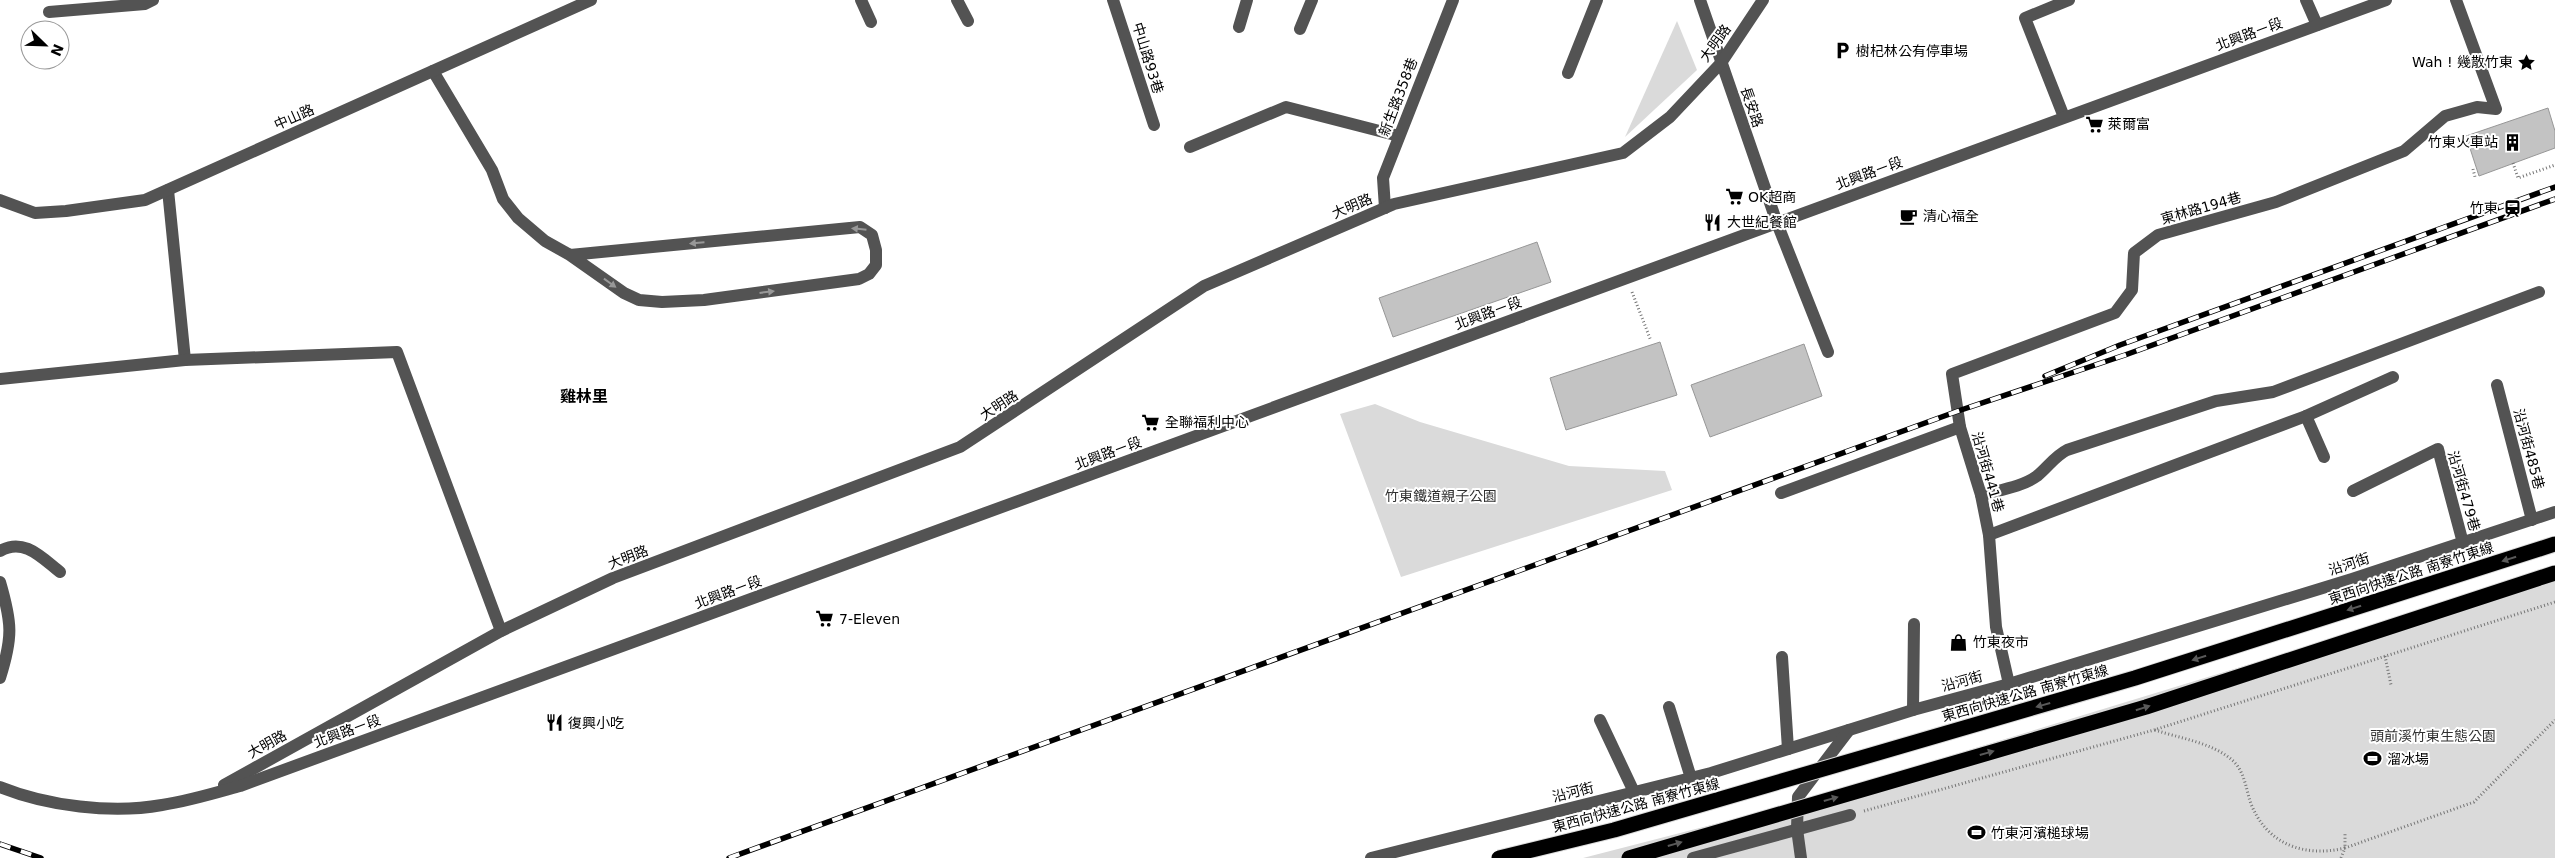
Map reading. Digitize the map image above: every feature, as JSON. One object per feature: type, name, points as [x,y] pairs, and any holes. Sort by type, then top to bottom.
[{"type":"highway","name":"東西向快速公路 南寮竹東線","points":[[1499,858],[1614,830],[2135,678],[2555,544]]},
{"type":"highway","points":[[1629,858],[2146,707],[2555,573]]},
{"type":"street","points":[[49,12],[145,4],[153,0]]},
{"type":"street","name":"中山路","points":[[0,200],[35,212],[59,211],[145,200],[591,0]]},
{"type":"street","points":[[861,0],[871,22]]},
{"type":"street","points":[[957,0],[968,21]]},
{"type":"street","name":"中山路93巷","points":[[1113,0],[1154,126]]},
{"type":"street","points":[[1238,27],[1247,0]]},
{"type":"street","points":[[1300,29],[1312,0]]},
{"type":"street","name":"新生路358巷","points":[[1385,208],[1383,178],[1453,0]]},
{"type":"street","points":[[1568,73],[1597,0]]},
{"type":"street","name":"長安路","points":[[1700,0],[1777,223],[1828,352]]},
{"type":"street","name":"大明路","points":[[206,795],[501,630],[612,578],[960,447],[1204,286],[1385,208],[1623,153],[1670,117],[1721,63],[1763,0]]},
{"type":"street","points":[[2064,117],[2025,18],[2069,0]]},
{"type":"street","points":[[2306,0],[2317,25]]},
{"type":"street","name":"北興路ㄧ段","points":[[0,787],[62,804],[112,809],[161,806],[250,782],[2386,0]]},
{"type":"street","name":"東林路194巷","points":[[1960,427],[1952,374],[2115,312],[2132,290],[2134,252],[2158,235],[2276,202],[2404,151],[2445,116],[2477,106],[2496,109],[2456,0]]},
{"type":"street","points":[[433,71],[492,170],[503,199],[518,218],[545,242],[570,255],[624,293],[639,300],[662,302],[704,300],[859,279],[869,274],[876,265],[876,250],[872,234],[860,227],[570,255]]},
{"type":"street","points":[[1190,147],[1286,107],[1399,136]]},
{"type":"street","points":[[168,190],[186,360]]},
{"type":"street","points":[[1981,495],[2023,483],[2036,476],[2056,456],[2067,450],[2216,401],[2272,392],[2539,292]]},
{"type":"street","points":[[0,380],[186,360],[397,352],[501,630]]},
{"type":"street","points":[[1990,535],[2306,416],[2393,377]]},
{"type":"street","name":"沿河街485巷","points":[[2496,385],[2532,520]]},
{"type":"street","points":[[2306,416],[2324,457]]},
{"type":"street","name":"沿河街441巷","points":[[1781,493],[1960,427],[1981,495],[1990,535],[1996,626],[2009,684]]},
{"type":"street","name":"沿河街479巷","points":[[2354,491],[2438,449],[2463,543]]},
{"type":"street","name":"沿河街","points":[[1371,858],[1691,778],[1913,710],[2009,684],[2352,579],[2555,512]]},
{"type":"street","points":[[0,551],[12,546],[25,546],[60,572]]},
{"type":"street","points":[[0,582],[10,617],[10,637],[0,678]]},
{"type":"street","points":[[1913,710],[1914,624]]},
{"type":"street","points":[[1782,657],[1788,749]]},
{"type":"street","points":[[1669,707],[1691,778]]},
{"type":"street","points":[[1600,720],[1634,792]]},
{"type":"street","points":[[1800,858],[1797,829],[1798,797],[1849,730]]},
{"type":"street","points":[[1693,858],[1850,815]]},
{"type":"path","points":[[2513,163],[2518,178],[2555,165]]},
{"type":"path","points":[[2473,169],[2476,177]]},
{"type":"path","points":[[1627,278],[1651,341]]},
{"type":"path","points":[[1850,815],[2154,730],[2555,602]]},
{"type":"path","points":[[2384,656],[2391,685]]},
{"type":"path","points":[[2154,730],[2214,750],[2233,760],[2243,775],[2251,803],[2262,824],[2284,844],[2310,852],[2345,848],[2474,802],[2555,720]]},
{"type":"path","points":[[2341,858],[2345,848],[2345,833]]},
{"type":"green space","points":[[1677,21],[1697,70],[1625,137]]},
{"type":"green space","name":"竹東鐵道親子公園","points":[[1375,404],[1420,422],[1569,466],[1665,471],[1672,490],[1401,577],[1340,414]]},
{"type":"green space","name":"頭前溪竹東生態公園","points":[[2555,571],[2555,858],[1583,858],[1789,805]]},
{"type":"building","name":"竹東火車站","points":[[2548,108],[2555,131],[2555,148],[2479,176],[2466,136]]},
{"type":"building","points":[[1537,242],[1551,282],[1393,337],[1379,298]]},
{"type":"building","points":[[1660,342],[1677,395],[1566,430],[1550,378]]},
{"type":"building","points":[[1804,344],[1822,396],[1710,437],[1691,385]]},
{"type":"railway","points":[[2045,376],[2120,345],[2555,187]]},
{"type":"railway","points":[[729,858],[1958,411],[2125,355],[2555,199]]},
{"type":"railway","points":[[0,844],[41,858]]},
{"type":"place","name":"樹杞林公有停車場","points":[[1842,51]]},
{"type":"place","name":"Wah ! 幾散竹東","points":[[2527,62]]},
{"type":"place","name":"萊爾富","points":[[2094,124]]},
{"type":"place","name":"竹東火車站","points":[[2512,142]]},
{"type":"place","name":"OK超商","points":[[1734,197]]},
{"type":"place","name":"竹東","points":[[2512,208]]},
{"type":"place","name":"清心福全","points":[[1909,216]]},
{"type":"place","name":"大世紀餐館","points":[[1713,222]]},
{"type":"place","name":"全聯福利中心","points":[[1151,422]]},
{"type":"place","name":"7-Eleven","points":[[825,619]]},
{"type":"place","name":"竹東夜市","points":[[1959,642]]},
{"type":"place","name":"復興小吃","points":[[554,723]]},
{"type":"place","name":"溜冰場","points":[[2373,759]]},
{"type":"place","name":"竹東河濱槌球場","points":[[1977,833]]},
{"type":"district","name":"雞林里","points":[[584,396]]}]
